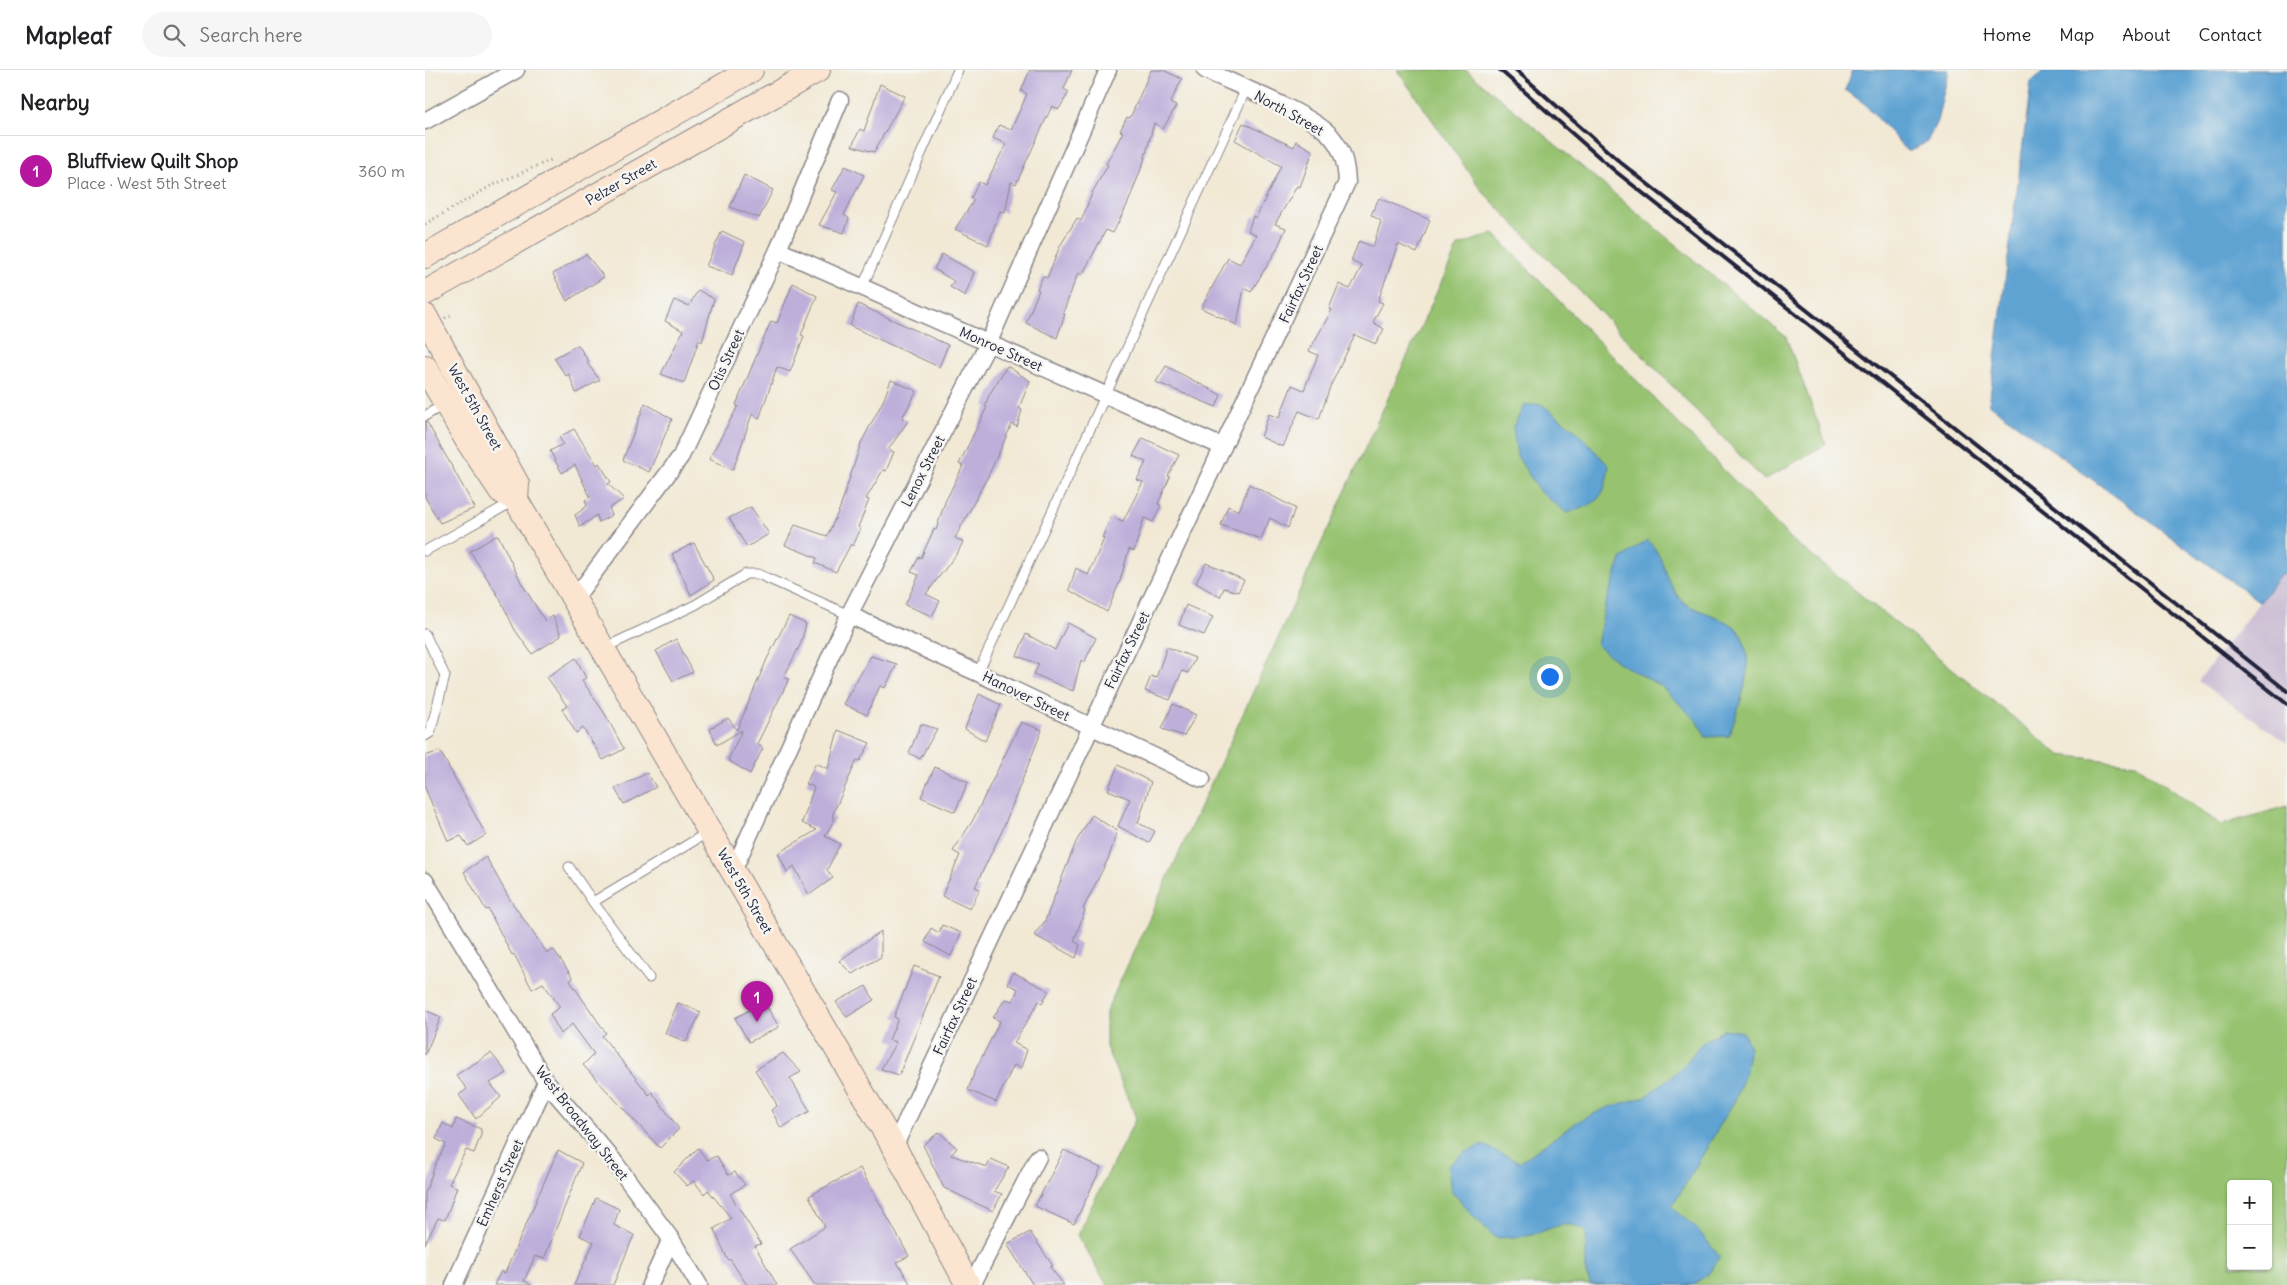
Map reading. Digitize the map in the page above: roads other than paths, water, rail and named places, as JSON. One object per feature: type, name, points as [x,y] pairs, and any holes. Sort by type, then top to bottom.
[{"type":"main road","points":[[425,256],[751,70]]},
{"type":"main road","name":"Pelzer Street","points":[[425,293],[818,70]]},
{"type":"main road","name":"West 5th Street","points":[[425,316],[517,484],[516,500]]},
{"type":"main road","name":"West 5th Street","points":[[425,367],[501,491],[516,500],[575,598],[894,1147],[968,1285]]},
{"type":"street","points":[[425,121],[516,70]]},
{"type":"street","name":"Lenox Street","points":[[733,871],[849,615],[988,344],[1108,70]]},
{"type":"street","name":"North Street","points":[[1205,70],[1315,124],[1330,135],[1341,150]]},
{"type":"street","name":"Otis Street","points":[[575,598],[681,456],[778,250],[840,100]]},
{"type":"street","name":"Fairfax Street","points":[[894,1147],[1090,727],[1342,196],[1347,182],[1346,166],[1341,150]]},
{"type":"street","name":"Monroe Street","points":[[778,250],[1223,447]]},
{"type":"street","name":"Hanover Street","points":[[849,615],[978,673],[1202,779]]},
{"type":"street","name":"West Broadway Street","points":[[425,881],[546,1082],[613,1160],[671,1239],[699,1285]]},
{"type":"street","name":"Emherst Street","points":[[454,1285],[546,1082]]},
{"type":"street","points":[[972,1285],[1038,1157]]},
{"type":"street","points":[[651,1285],[671,1239]]},
{"type":"lane","points":[[862,288],[958,70]]},
{"type":"lane","points":[[978,673],[1246,89]]},
{"type":"lane","points":[[425,416],[446,404]]},
{"type":"lane","points":[[425,551],[516,500]]},
{"type":"lane","points":[[604,648],[695,605],[746,574],[758,574],[849,615]]},
{"type":"lane","points":[[425,634],[445,676],[430,733],[425,736]]},
{"type":"lane","points":[[593,902],[710,831]]},
{"type":"lane","points":[[569,867],[649,978]]},
{"type":"water","points":[[1853,70],[1949,70],[1937,121],[1927,142],[1908,152],[1865,104],[1845,90]]},
{"type":"water","points":[[2045,70],[2287,70],[2287,571],[2279,577],[2260,602],[1989,404],[2031,82]]},
{"type":"water","points":[[1541,404],[1574,429],[1609,466],[1605,486],[1598,498],[1593,503],[1567,513],[1540,492],[1517,456],[1513,427],[1524,406]]},
{"type":"water","points":[[1647,540],[1658,553],[1671,585],[1680,599],[1692,607],[1733,626],[1744,641],[1747,654],[1745,682],[1729,736],[1706,737],[1697,721],[1661,686],[1619,663],[1597,645],[1605,606],[1621,559]]},
{"type":"water","points":[[1725,1029],[1743,1032],[1750,1048],[1745,1074],[1735,1100],[1672,1207],[1697,1229],[1720,1257],[1709,1273],[1694,1285],[1591,1285],[1586,1274],[1586,1232],[1579,1227],[1564,1225],[1527,1236],[1496,1238],[1473,1216],[1451,1190],[1448,1166],[1464,1153],[1483,1145],[1520,1162],[1577,1122],[1606,1108],[1645,1097],[1681,1069],[1703,1042]]},
{"type":"railway","points":[[1500,70],[1615,171],[2287,704]]},
{"type":"railway","points":[[1516,70],[1620,162],[2287,691]]},
{"type":"place","name":"Bluffview Quilt Shop","points":[[757,1022]]}]
